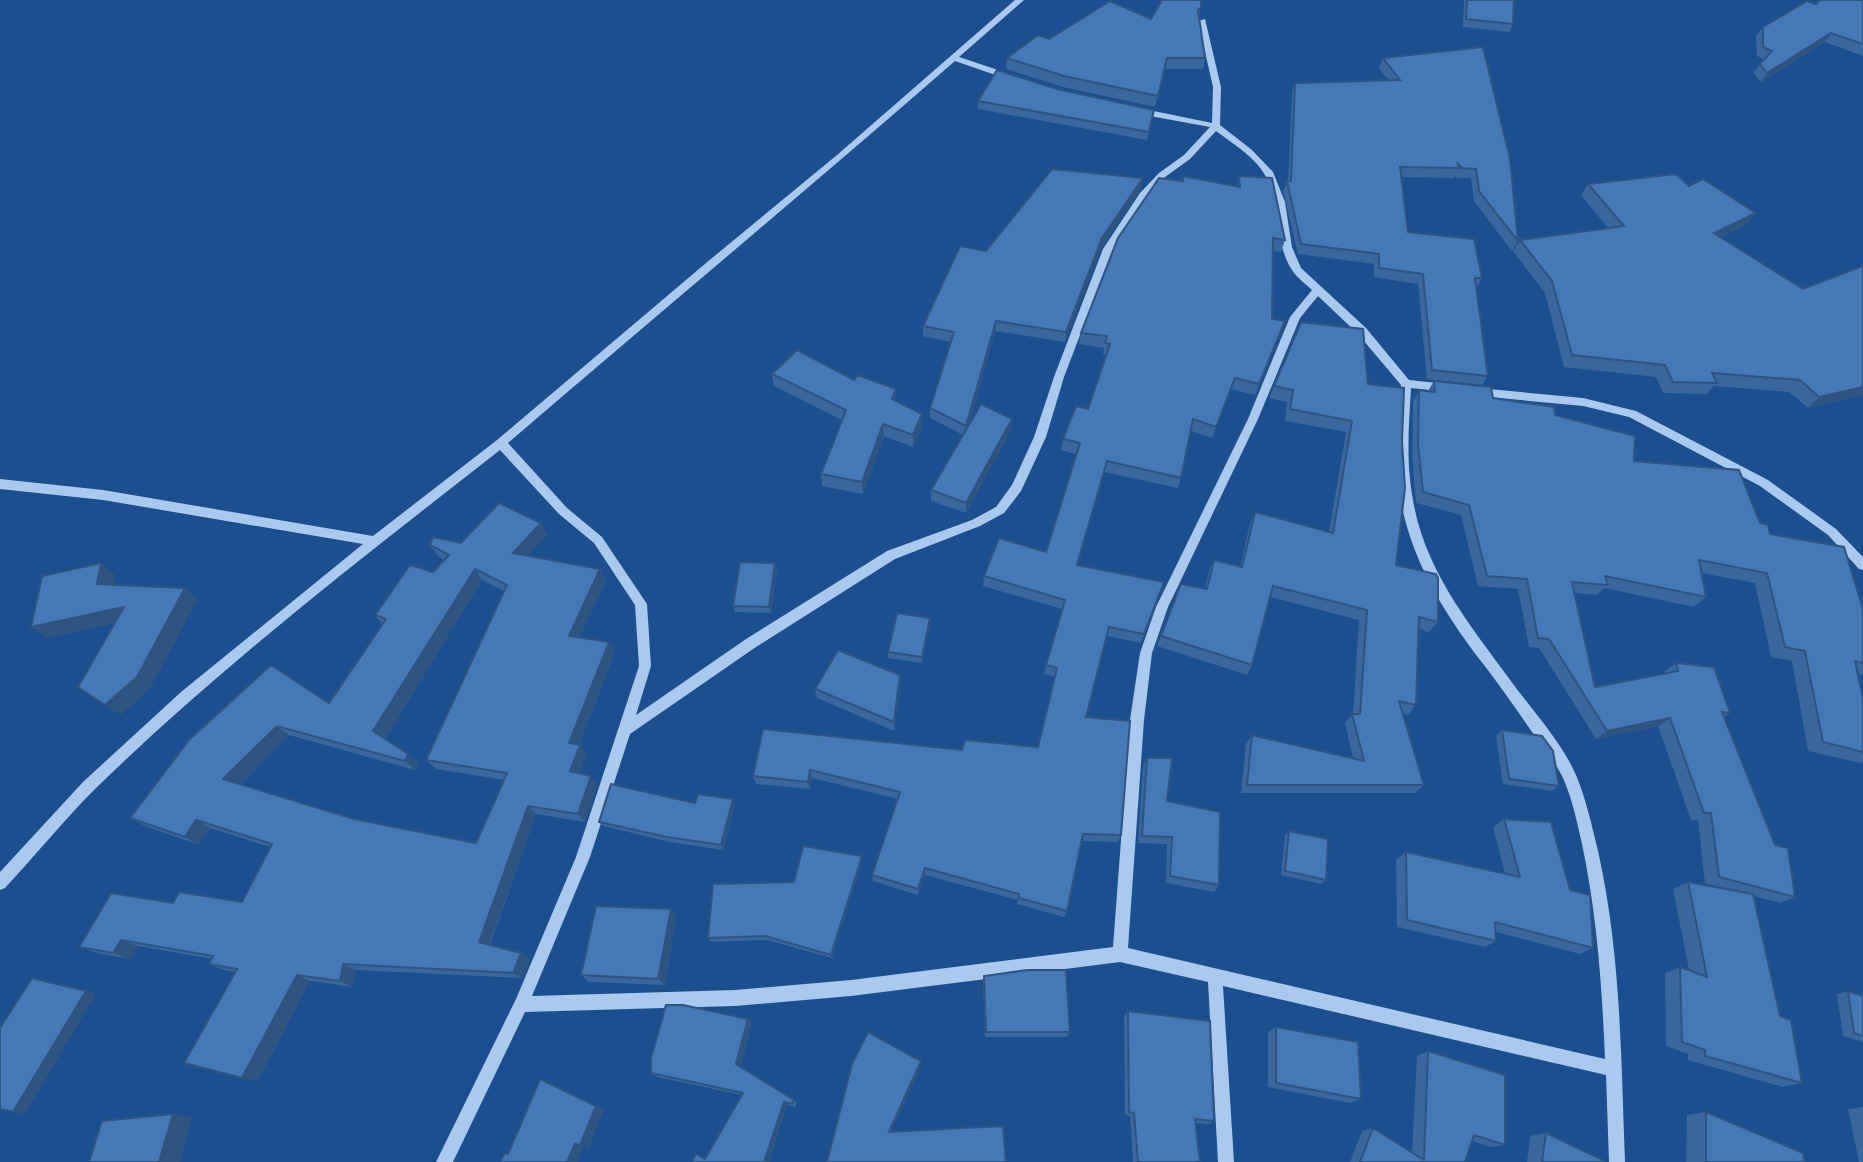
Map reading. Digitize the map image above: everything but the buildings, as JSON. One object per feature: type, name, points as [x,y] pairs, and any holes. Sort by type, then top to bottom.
[{"type":"street","points":[[0,883],[88,787],[186,696],[375,541],[501,443],[1020,0]]},
{"type":"street","points":[[627,729],[751,643],[891,555],[976,523],[1000,510],[1017,488],[1040,437],[1059,377],[1108,250],[1143,195],[1216,126],[1217,87],[1202,21]]},
{"type":"street","points":[[954,58],[1022,81]]},
{"type":"street","points":[[1130,108],[1216,126],[1249,152],[1268,172],[1280,202],[1287,247],[1297,270],[1362,331],[1406,384],[1403,430],[1406,496],[1419,545],[1437,586],[1472,641],[1526,711],[1570,777],[1592,852],[1605,947],[1614,1069],[1617,1162]]},
{"type":"street","points":[[1120,954],[1137,720],[1146,653],[1162,607],[1253,419],[1295,317],[1318,289]]},
{"type":"street","points":[[1406,384],[1583,402],[1632,414],[1765,483],[1832,532],[1863,565]]},
{"type":"street","points":[[444,1162],[521,1004],[583,857],[627,729],[645,666],[641,604],[598,540],[563,511],[501,443]]},
{"type":"street","points":[[0,484],[103,495],[375,541]]},
{"type":"street","points":[[521,1004],[748,997],[851,988],[1120,954],[1614,1069]]},
{"type":"street","points":[[1215,978],[1226,1162]]}]
